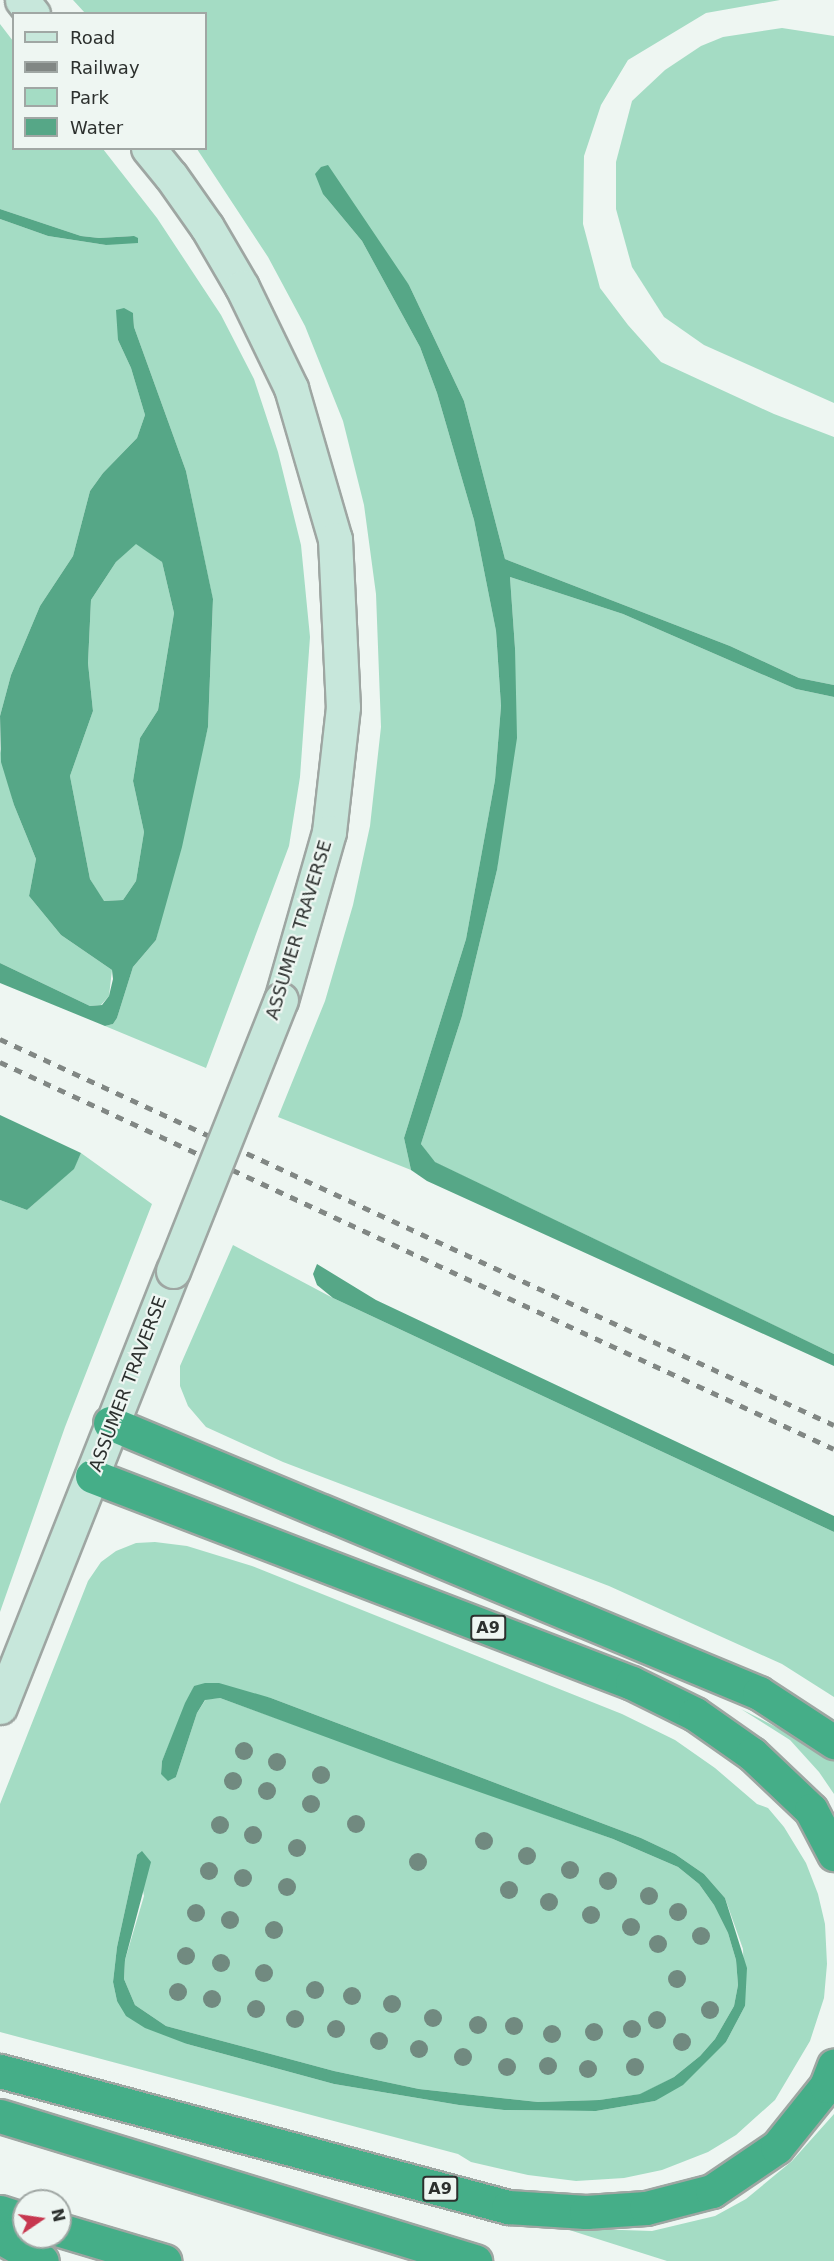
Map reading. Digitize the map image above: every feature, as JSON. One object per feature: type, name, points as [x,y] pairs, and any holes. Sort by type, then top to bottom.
[{"type":"highway","name":"A9","points":[[110,1423],[759,1693],[834,1742]]},
{"type":"highway","name":"A9","points":[[92,1476],[632,1683],[695,1713],[752,1754],[811,1810],[834,1854]]},
{"type":"highway","name":"A9","points":[[0,2071],[508,2207],[586,2212],[646,2208],[712,2191],[777,2147],[826,2086],[834,2065]]},
{"type":"highway","points":[[0,2116],[475,2261]]},
{"type":"highway","points":[[72,2234],[164,2261]]},
{"type":"highway","points":[[0,2237],[42,2261]]},
{"type":"main road","points":[[22,0],[31,12]]},
{"type":"main road","name":"ASSUMER TRAVERSE","points":[[0,1707],[92,1476],[110,1423],[281,1000],[326,844],[343,708],[335,539],[291,388],[242,287],[207,227],[149,150]]},
{"type":"green space","points":[[73,0],[780,0],[706,13],[628,60],[601,105],[584,156],[583,224],[600,288],[628,325],[661,362],[774,414],[834,437],[834,685],[799,678],[730,646],[505,559],[464,401],[409,285],[323,194],[362,241],[420,347],[437,393],[474,520],[496,631],[501,706],[495,780],[466,939],[404,1138],[411,1170],[278,1117],[325,1001],[353,905],[370,826],[381,727],[376,594],[364,505],[343,421],[305,326],[268,257],[198,150],[207,150],[207,12],[84,12]]},
{"type":"green space","points":[[0,24],[12,40],[12,150],[104,150],[157,218],[221,315],[254,379],[278,452],[301,545],[310,637],[300,777],[289,846],[206,1068],[105,1026],[113,1024],[117,1018],[133,967],[156,940],[208,727],[213,600],[186,471],[134,327],[133,313],[118,340],[131,368],[145,415],[137,438],[103,473],[90,491],[73,556],[40,606],[11,675],[0,716],[0,219],[48,236],[106,245],[133,236],[99,238],[81,236],[0,209]]},
{"type":"green space","points":[[782,28],[834,36],[834,403],[704,345],[664,317],[632,267],[616,209],[616,162],[632,101],[665,70],[701,46],[723,37]]},
{"type":"green space","points":[[136,543],[162,562],[174,613],[158,710],[140,738],[133,781],[144,832],[136,881],[123,900],[103,901],[90,879],[70,776],[93,711],[88,663],[91,600],[116,562]]},
{"type":"green space","points":[[510,577],[623,614],[796,689],[834,697],[834,1354],[434,1162],[421,1144],[462,1016],[497,870],[515,648]]},
{"type":"green space","points":[[0,749],[14,805],[36,859],[29,896],[61,935],[112,970],[109,996],[101,1005],[90,1006],[0,963]]},
{"type":"green space","points":[[81,1153],[152,1204],[65,1427],[0,1612],[0,1200],[27,1210],[73,1169]]},
{"type":"green space","points":[[233,1245],[333,1298],[834,1532],[834,1697],[782,1664],[609,1586],[283,1462],[206,1427],[188,1406],[180,1386],[180,1366]]},
{"type":"green space","points":[[155,1542],[187,1546],[252,1566],[622,1714],[675,1740],[715,1768],[757,1804],[768,1808],[784,1827],[806,1863],[818,1894],[825,1924],[827,1964],[824,1998],[810,2041],[775,2100],[736,2135],[708,2152],[662,2170],[624,2178],[576,2181],[528,2175],[471,2162],[458,2154],[0,2032],[0,1804],[88,1581],[101,1562],[116,1551],[136,1543]],"holes":[[[194,1686],[271,1698],[641,1838],[675,1854],[704,1874],[725,1898],[743,1949],[745,2006],[726,2042],[655,2101],[596,2111],[504,2110],[459,2105],[334,2084],[187,2044],[117,2001],[113,1982],[117,1947],[137,1855],[144,1896],[125,1960],[124,1979],[135,2005],[166,2026],[334,2071],[419,2089],[538,2102],[599,2100],[641,2094],[674,2077],[700,2056],[715,2039],[734,2006],[738,1985],[736,1960],[728,1933],[714,1905],[699,1884],[678,1867],[613,1839],[220,1698],[206,1699],[197,1713],[176,1777],[161,1774],[162,1761]]]},
{"type":"green space","points":[[741,1709],[834,1757],[834,1794],[819,1772],[790,1740]]},
{"type":"green space","points":[[834,2114],[834,2261],[667,2261],[563,2228],[652,2231],[715,2216],[746,2199],[792,2161]]},
{"type":"water","points":[[328,165],[409,285],[464,401],[505,559],[730,646],[799,678],[834,685],[834,697],[796,689],[623,614],[510,577],[515,648],[517,738],[497,870],[462,1016],[421,1144],[435,1162],[834,1354],[834,1366],[427,1181],[411,1170],[404,1138],[466,939],[495,780],[501,706],[496,631],[474,520],[437,393],[420,347],[362,241],[323,194],[315,174],[321,167]]},
{"type":"water","points":[[0,209],[81,236],[99,238],[134,236],[138,238],[138,243],[106,245],[48,236],[0,219]]},
{"type":"water","points":[[124,308],[133,313],[134,327],[186,471],[213,599],[208,727],[182,847],[156,940],[133,967],[117,1018],[113,1024],[105,1026],[0,983],[0,963],[90,1006],[102,1005],[109,996],[113,979],[112,970],[61,935],[29,896],[36,859],[14,805],[1,762],[0,716],[11,675],[40,606],[73,556],[90,491],[103,473],[137,438],[145,415],[131,368],[118,340],[116,310]],"holes":[[[136,544],[162,562],[174,613],[158,710],[140,738],[133,781],[144,832],[136,881],[123,900],[104,901],[90,879],[70,776],[93,711],[88,663],[91,600],[116,562]]]},
{"type":"water","points":[[0,1115],[81,1153],[74,1169],[27,1210],[0,1200]]},
{"type":"water","points":[[317,1264],[376,1300],[834,1516],[834,1532],[333,1298],[317,1285],[313,1274]]},
{"type":"water","points":[[219,1683],[271,1698],[641,1838],[675,1854],[704,1874],[725,1898],[747,1968],[745,2006],[726,2042],[683,2085],[655,2101],[596,2111],[504,2110],[459,2105],[334,2084],[187,2044],[145,2028],[126,2016],[117,2001],[113,1982],[117,1947],[137,1855],[142,1851],[151,1862],[125,1960],[124,1979],[135,2005],[166,2026],[334,2071],[419,2089],[538,2102],[599,2100],[640,2094],[674,2077],[700,2056],[715,2039],[734,2006],[738,1985],[736,1960],[728,1933],[714,1905],[699,1884],[678,1867],[613,1839],[220,1698],[205,1700],[197,1713],[176,1777],[168,1781],[161,1774],[162,1761],[194,1686]]},
{"type":"railway","points":[[0,1039],[834,1425]]},
{"type":"railway","points":[[0,1062],[834,1449]]}]
